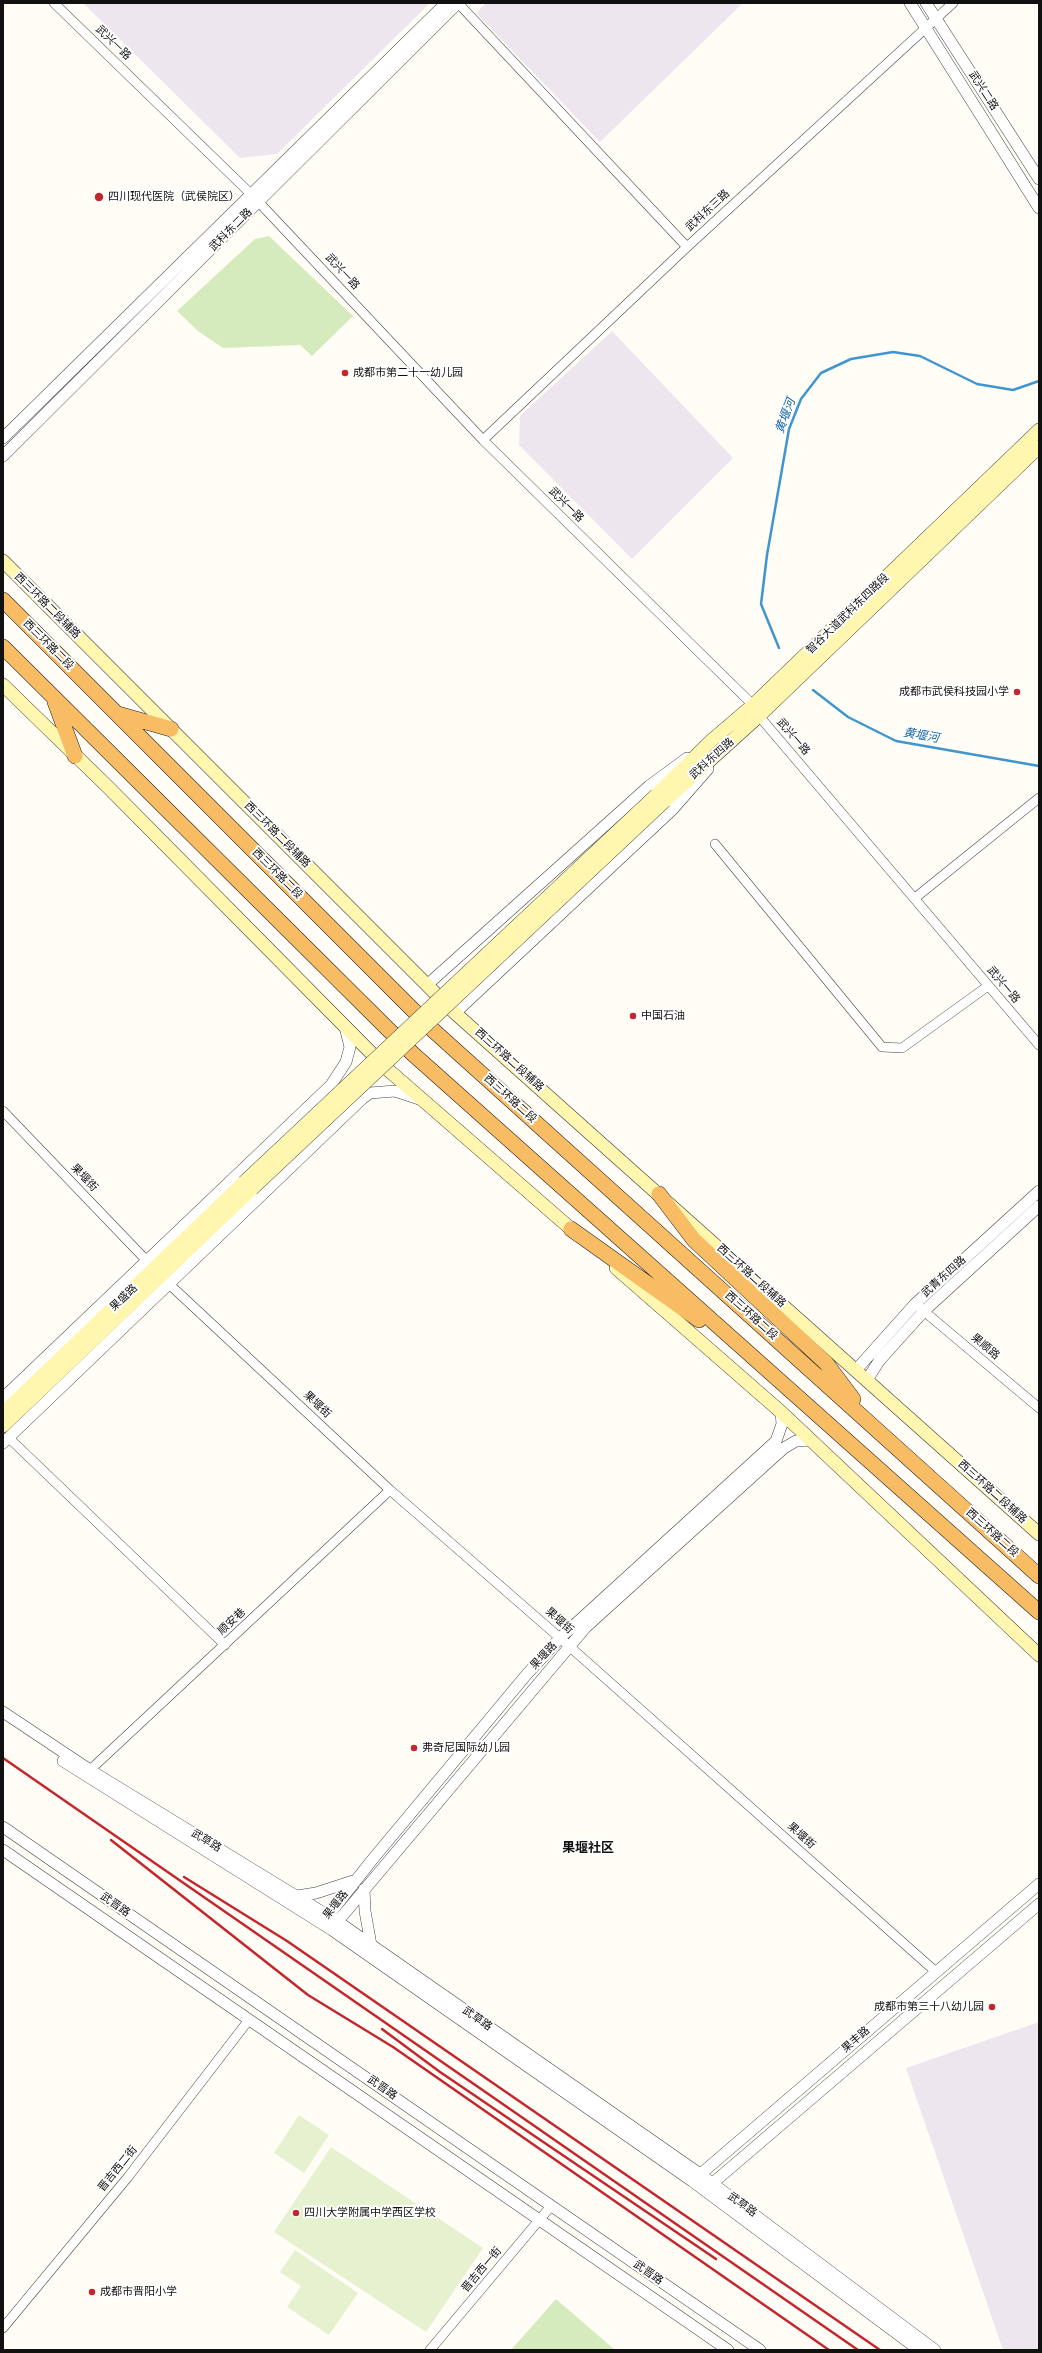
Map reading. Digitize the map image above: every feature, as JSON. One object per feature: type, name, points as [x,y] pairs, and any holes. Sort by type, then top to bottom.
[{"type":"highway","name":"西三环路二段","points":[[3,600],[434,1031],[1039,1576]]},
{"type":"highway","points":[[3,647],[413,1054],[1039,1612]]},
{"type":"highway","points":[[53,697],[75,756]]},
{"type":"highway","points":[[116,713],[171,729]]},
{"type":"highway","points":[[659,1194],[694,1240],[826,1363],[874,1427]]},
{"type":"highway","points":[[571,1229],[759,1362]]},
{"type":"main road","name":"智谷大道武科东四路段","points":[[756,710],[1039,430]]},
{"type":"main road","name":"智谷大道武科东四路段","points":[[660,798],[712,740],[756,710],[1039,447]]},
{"type":"main road","name":"西三环路二段辅路","points":[[3,562],[455,1013],[1039,1534]]},
{"type":"main road","points":[[3,685],[386,1068],[781,1412],[1039,1655]]},
{"type":"main road","name":"武科东四路","points":[[660,798],[727,746],[756,710]]},
{"type":"main road","name":"果盛路","points":[[3,1413],[82,1346],[248,1186],[660,798]]},
{"type":"main road","points":[[5,1436],[82,1346]]},
{"type":"street","name":"武兴一路","points":[[54,3],[256,198],[483,440],[756,710],[988,986],[1039,1044]]},
{"type":"street","name":"武科东二路","points":[[3,456],[446,3]]},
{"type":"street","name":"武科东二路","points":[[3,438],[256,198],[458,3]]},
{"type":"street","points":[[458,3],[687,247]]},
{"type":"street","points":[[910,3],[1039,208]]},
{"type":"street","name":"武兴二路","points":[[926,3],[1039,179]]},
{"type":"street","name":"武科东三路","points":[[483,440],[687,247],[953,3]]},
{"type":"street","points":[[427,985],[649,786],[712,740]]},
{"type":"street","points":[[455,1013],[673,809],[727,746]]},
{"type":"street","points":[[915,898],[1039,798]]},
{"type":"street","points":[[715,844],[882,1048],[902,1048],[988,986]]},
{"type":"street","points":[[3,1398],[331,1086],[346,1062],[350,1047],[345,1027]]},
{"type":"street","points":[[225,1645],[5,1436],[62,1387],[363,1098],[370,1093],[395,1091],[425,1102]]},
{"type":"street","name":"果堰街","points":[[3,1111],[147,1261]]},
{"type":"street","name":"武青东四路","points":[[856,1370],[915,1304],[1039,1191]]},
{"type":"street","name":"武青东四路","points":[[867,1380],[879,1361],[924,1311],[1039,1206]]},
{"type":"street","name":"果堰街","points":[[169,1284],[390,1490],[560,1638],[936,1972]]},
{"type":"street","points":[[62,1387],[82,1346],[117,1289]]},
{"type":"street","name":"果顺路","points":[[915,1304],[1039,1408]]},
{"type":"street","points":[[43,1361],[82,1346],[137,1315]]},
{"type":"street","name":"果堰路","points":[[330,1922],[356,1880],[522,1680],[560,1638],[776,1441],[782,1424],[781,1412]]},
{"type":"street","name":"果堰路","points":[[330,1922],[364,1889],[586,1627],[784,1448],[796,1441],[811,1440]]},
{"type":"street","name":"顺安巷","points":[[90,1770],[390,1490]]},
{"type":"street","name":"武草路","points":[[3,1712],[90,1770],[297,1896],[330,1922],[696,2178],[712,2183],[935,2350]]},
{"type":"street","name":"武草路","points":[[3,1720],[79,1772],[371,1945],[696,2178],[704,2190],[919,2350]]},
{"type":"street","name":"武晋路","points":[[3,1827],[760,2350]]},
{"type":"street","name":"武晋路","points":[[3,1850],[539,2222],[728,2350]]},
{"type":"street","points":[[297,1896],[316,1893],[356,1880]]},
{"type":"street","name":"果丰路","points":[[696,2178],[1039,1884]]},
{"type":"street","points":[[364,1889],[365,1911],[371,1945]]},
{"type":"street","name":"果丰路","points":[[704,2190],[1039,1904]]},
{"type":"street","name":"晋吉西二街","points":[[3,2328],[128,2177],[248,2021]]},
{"type":"street","name":"晋吉西一街","points":[[430,2350],[551,2206]]},
{"type":"shaded area","points":[[83,3],[430,3],[277,154],[240,158]]},
{"type":"shaded area","points":[[486,3],[743,3],[600,142],[476,13]]},
{"type":"shaded area","points":[[612,331],[733,458],[632,559],[519,445],[520,416]]},
{"type":"shaded area","points":[[1039,2022],[1039,2350],[1003,2350],[906,2068]]},
{"type":"green space","points":[[269,236],[353,316],[312,356],[300,345],[223,348],[198,331],[177,311],[255,239]]},
{"type":"green space","points":[[299,2115],[329,2135],[304,2173],[274,2153]]},
{"type":"green space","points":[[331,2147],[483,2248],[426,2332],[274,2232]]},
{"type":"green space","points":[[295,2250],[358,2293],[329,2335],[287,2307],[301,2286],[280,2272]]},
{"type":"green space","points":[[556,2299],[615,2350],[511,2350]]},
{"type":"waterway","name":"黄堰河","points":[[779,648],[761,604],[767,555],[789,429],[801,399],[821,373],[851,359],[893,352],[920,356],[977,384],[1013,390],[1039,381]]},
{"type":"waterway","name":"黄堰河","points":[[813,690],[848,717],[896,741],[1039,766]]},
{"type":"railway","points":[[3,1758],[858,2350]]},
{"type":"railway","points":[[111,1840],[308,1995],[393,2047],[829,2350]]},
{"type":"railway","points":[[184,1877],[287,1941],[880,2350]]},
{"type":"railway","points":[[382,2029],[440,2072],[716,2259]]},
{"type":"place","name":"四川现代医院（武侯院区）","points":[[99,197]]},
{"type":"place","name":"成都市第二十一幼儿园","points":[[345,373]]},
{"type":"place","name":"成都市武侯科技园小学","points":[[1017,692]]},
{"type":"place","name":"中国石油","points":[[633,1016]]},
{"type":"place","name":"弗奇尼国际幼儿园","points":[[414,1748]]},
{"type":"place","name":"成都市第三十八幼儿园","points":[[992,2007]]},
{"type":"place","name":"四川大学附属中学西区学校","points":[[296,2213]]},
{"type":"place","name":"成都市晋阳小学","points":[[92,2292]]},
{"type":"district","name":"果堰社区","points":[[588,1849]]}]
